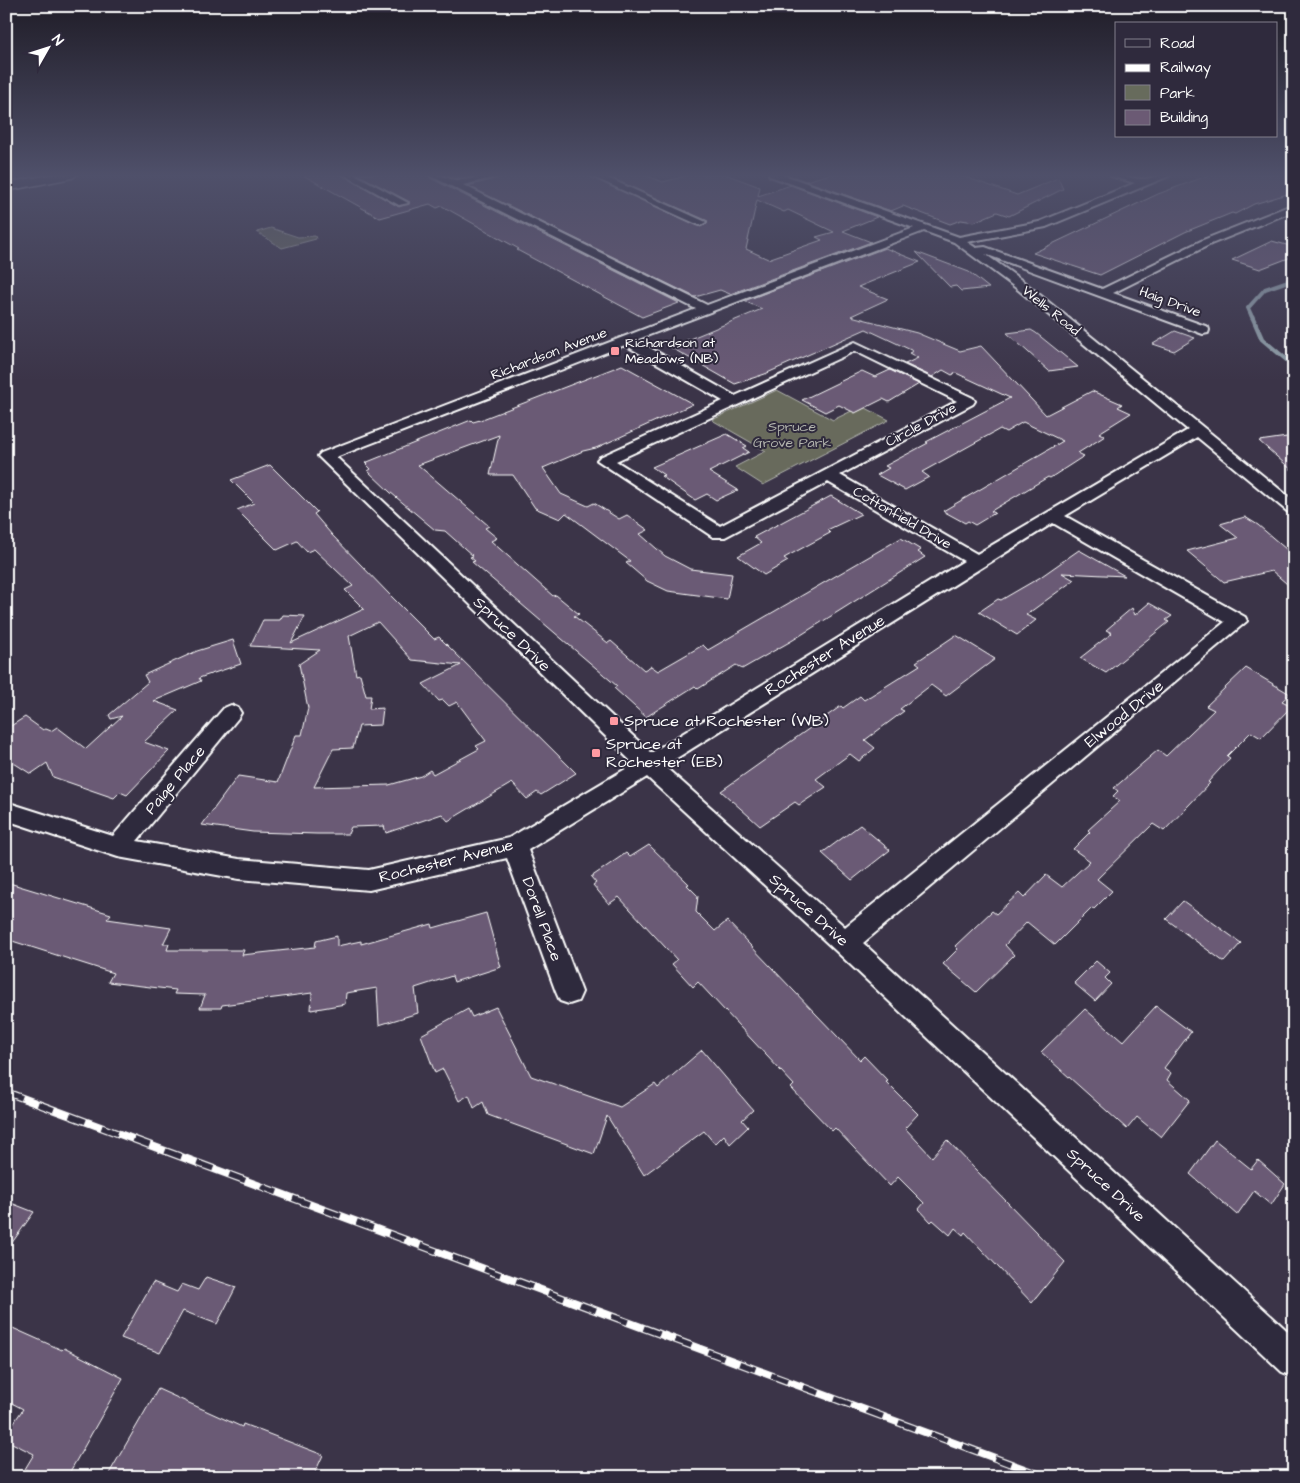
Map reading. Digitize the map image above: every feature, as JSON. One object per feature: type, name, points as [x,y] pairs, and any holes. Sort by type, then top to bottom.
[{"type":"street","points":[[573,243],[706,309]]},
{"type":"street","name":"Richardson Avenue","points":[[326,456],[706,309],[882,243]]},
{"type":"street","name":"Wells Road","points":[[962,243],[1020,286],[1294,509]]},
{"type":"street","name":"Haig Drive","points":[[967,243],[1204,330]]},
{"type":"street","points":[[1103,293],[1205,243]]},
{"type":"street","points":[[626,340],[734,401]]},
{"type":"street","name":"Circle Drive","points":[[855,346],[968,401],[719,533],[605,460],[734,401],[855,346]]},
{"type":"street","name":"Rochester Avenue","points":[[6,811],[118,847],[239,870],[369,880],[515,846],[649,765],[976,561],[1197,431]]},
{"type":"street","name":"Spruce Drive","points":[[326,456],[649,765],[845,943],[1294,1360]]},
{"type":"street","name":"Cottonfield Drive","points":[[828,475],[976,561]]},
{"type":"street","name":"Elwood Drive","points":[[845,943],[1238,621],[1053,516]]},
{"type":"street","name":"Paige Place","points":[[118,847],[232,713]]},
{"type":"street","name":"Dorell Place","points":[[515,846],[569,992]]},
{"type":"green space","points":[[275,243],[300,243],[282,248]]},
{"type":"green space","name":"Spruce Grove Park","points":[[777,390],[833,420],[862,406],[889,420],[763,485],[735,467],[766,451],[712,420]]},
{"type":"building","points":[[509,243],[560,243],[679,303],[642,317],[517,250],[519,249]]},
{"type":"building","points":[[585,243],[747,243],[746,249],[768,259],[813,243],[868,243],[730,294],[720,290],[695,297]]},
{"type":"building","points":[[1054,243],[1163,243],[1100,275],[1033,253]]},
{"type":"building","points":[[1267,243],[1280,243],[1294,247],[1294,256],[1260,269],[1232,260]]},
{"type":"building","points":[[885,248],[920,262],[858,287],[888,299],[851,316],[917,333],[960,351],[981,346],[1046,415],[1092,391],[1122,404],[1118,407],[1131,413],[1099,433],[1105,436],[1078,453],[1084,456],[1050,478],[1048,477],[991,511],[995,513],[975,525],[968,521],[965,523],[943,511],[1063,441],[1023,422],[1006,432],[1000,429],[922,472],[929,477],[905,490],[877,475],[889,468],[885,466],[928,443],[926,442],[1010,398],[956,373],[952,375],[943,370],[932,377],[905,364],[918,358],[909,353],[913,351],[866,329],[765,374],[735,384],[670,347],[762,309],[744,301]]},
{"type":"building","points":[[916,252],[969,272],[989,288],[961,291],[956,286],[950,287]]},
{"type":"building","points":[[1031,330],[1078,367],[1049,371],[1007,333]]},
{"type":"building","points":[[1175,331],[1195,338],[1174,351],[1153,344]]},
{"type":"building","points":[[622,365],[693,404],[596,448],[583,451],[543,468],[561,494],[588,506],[594,503],[619,519],[627,515],[648,530],[640,534],[665,556],[690,569],[732,574],[727,599],[668,591],[647,581],[626,563],[630,561],[566,513],[560,519],[535,508],[513,475],[490,475],[499,435],[418,465],[489,526],[485,528],[497,538],[491,541],[553,596],[556,595],[579,614],[574,616],[608,643],[611,641],[644,670],[651,666],[658,671],[703,645],[708,650],[901,538],[921,550],[918,552],[925,557],[793,640],[742,669],[736,665],[698,689],[695,686],[646,717],[614,688],[617,686],[472,562],[475,561],[470,557],[473,556],[445,531],[435,530],[390,492],[368,471],[371,469],[365,463],[471,420],[473,422],[480,420]]},
{"type":"building","points":[[890,370],[919,384],[889,402],[883,399],[855,413],[839,405],[825,412],[802,400],[862,371],[875,377]]},
{"type":"building","points":[[727,434],[747,446],[743,448],[749,452],[709,472],[738,490],[716,500],[707,494],[695,500],[661,476],[664,475],[652,467]]},
{"type":"building","points":[[1294,436],[1294,472],[1259,441]]},
{"type":"building","points":[[270,465],[317,512],[314,514],[332,535],[390,595],[434,639],[439,637],[576,773],[541,795],[537,792],[527,799],[512,783],[448,821],[442,814],[386,833],[384,826],[351,827],[348,834],[317,834],[253,832],[202,825],[238,776],[278,782],[296,735],[302,735],[308,708],[299,664],[320,650],[250,646],[263,620],[280,620],[283,615],[305,616],[291,643],[364,609],[345,590],[353,586],[314,549],[307,552],[297,541],[277,550],[237,510],[254,503],[231,480]],"holes":[[[378,622],[412,660],[461,665],[423,684],[439,701],[443,700],[449,706],[457,702],[486,741],[476,746],[479,749],[433,774],[430,770],[421,776],[389,785],[314,787],[333,749],[353,748],[359,726],[381,725],[383,708],[369,709],[371,696],[366,696],[360,674],[356,675],[349,636]]]},
{"type":"building","points":[[831,496],[861,514],[827,530],[830,533],[784,558],[788,561],[764,575],[738,556],[761,543],[754,537]]},
{"type":"building","points":[[1245,517],[1258,525],[1294,556],[1294,590],[1272,571],[1224,582],[1187,551],[1238,538],[1220,524]]},
{"type":"building","points":[[1079,550],[1125,576],[1062,573],[1074,580],[1026,615],[1036,620],[1017,635],[979,612],[998,599],[1001,600],[1039,578]]},
{"type":"building","points":[[1149,603],[1172,616],[1166,620],[1169,622],[1106,673],[1080,658],[1112,633],[1106,630],[1132,608],[1135,615]]},
{"type":"building","points":[[956,635],[995,659],[946,696],[931,685],[900,709],[904,711],[865,740],[875,748],[859,761],[850,754],[816,779],[826,787],[799,805],[795,802],[760,826],[721,791],[841,706],[843,708],[860,696],[864,700],[920,665],[916,662]]},
{"type":"building","points":[[233,640],[241,664],[199,678],[201,681],[154,701],[178,710],[144,742],[169,751],[127,795],[120,792],[114,798],[53,777],[47,763],[31,774],[6,758],[6,729],[25,717],[43,730],[51,731],[57,727],[86,749],[122,716],[111,719],[109,715],[148,682],[144,675],[197,651]]},
{"type":"building","points":[[1246,668],[1290,694],[1282,701],[1292,706],[1261,738],[1251,732],[1227,756],[1230,758],[1208,782],[1210,783],[1164,831],[1153,824],[1097,879],[1112,891],[1094,909],[1092,908],[1055,945],[1027,922],[1005,945],[1014,955],[976,992],[943,964],[958,949],[955,946],[992,911],[996,914],[1019,893],[1024,898],[1046,875],[1062,887],[1090,861],[1073,849],[1090,832],[1088,830],[1120,801],[1113,796],[1118,791],[1114,788],[1158,750],[1166,756],[1214,710],[1206,706]]},
{"type":"building","points":[[860,825],[890,850],[852,880],[822,853]]},
{"type":"building","points":[[649,845],[689,884],[687,885],[698,896],[696,912],[715,931],[727,921],[860,1060],[864,1056],[888,1081],[886,1082],[918,1114],[905,1128],[932,1157],[947,1140],[1065,1262],[1032,1303],[965,1232],[963,1235],[955,1228],[950,1235],[933,1220],[931,1222],[919,1209],[924,1203],[898,1177],[890,1186],[835,1128],[832,1131],[791,1088],[794,1085],[698,982],[693,987],[672,964],[677,960],[619,897],[609,904],[593,885],[596,883],[591,877],[626,853],[630,857]]},
{"type":"building","points":[[6,882],[111,914],[107,919],[171,928],[163,944],[169,944],[167,950],[244,950],[242,955],[315,947],[316,941],[337,936],[337,946],[361,941],[361,944],[432,924],[433,928],[486,913],[501,967],[454,982],[452,976],[415,988],[418,1013],[379,1025],[377,988],[346,993],[345,1004],[311,1010],[312,993],[222,1005],[221,1008],[200,1008],[205,995],[174,994],[176,990],[108,982],[113,973],[6,939]]},
{"type":"building","points":[[1183,901],[1241,943],[1224,962],[1166,919]]},
{"type":"building","points":[[1096,961],[1110,973],[1105,978],[1111,984],[1095,1001],[1074,983]]},
{"type":"building","points":[[1156,1006],[1191,1032],[1164,1068],[1171,1073],[1167,1080],[1190,1100],[1161,1137],[1137,1117],[1127,1129],[1041,1052],[1085,1009],[1123,1042]]},
{"type":"building","points":[[496,1007],[531,1076],[620,1107],[655,1084],[658,1088],[702,1050],[753,1110],[742,1120],[748,1127],[730,1144],[724,1135],[715,1144],[704,1131],[644,1175],[607,1116],[594,1154],[488,1115],[483,1102],[474,1108],[469,1095],[459,1101],[443,1069],[435,1073],[421,1035],[468,1009],[472,1017]]},
{"type":"building","points":[[1215,1140],[1251,1169],[1258,1160],[1285,1184],[1271,1205],[1254,1191],[1237,1215],[1190,1174]]},
{"type":"building","points":[[6,1201],[34,1212],[6,1251]]},
{"type":"building","points":[[206,1277],[236,1287],[217,1324],[183,1311],[160,1353],[121,1338],[153,1282],[177,1292],[182,1284],[198,1290]]},
{"type":"building","points":[[6,1325],[62,1350],[64,1348],[123,1378],[67,1477],[41,1477],[25,1469],[34,1454],[6,1440],[6,1434],[23,1409],[6,1400]]},
{"type":"building","points":[[158,1389],[242,1427],[243,1424],[323,1455],[313,1477],[107,1477]]},
{"type":"waterway","points":[[1252,317],[1248,308],[1265,289],[1294,279]]},
{"type":"waterway","points":[[1252,316],[1262,339],[1294,366]]},
{"type":"railway","points":[[6,1092],[1046,1477]]},
{"type":"place","name":"Richardson at Meadows (NB)","points":[[615,351]]},
{"type":"place","name":"Spruce at Rochester (WB)","points":[[614,721]]},
{"type":"place","name":"Spruce at Rochester (EB)","points":[[596,753]]}]
